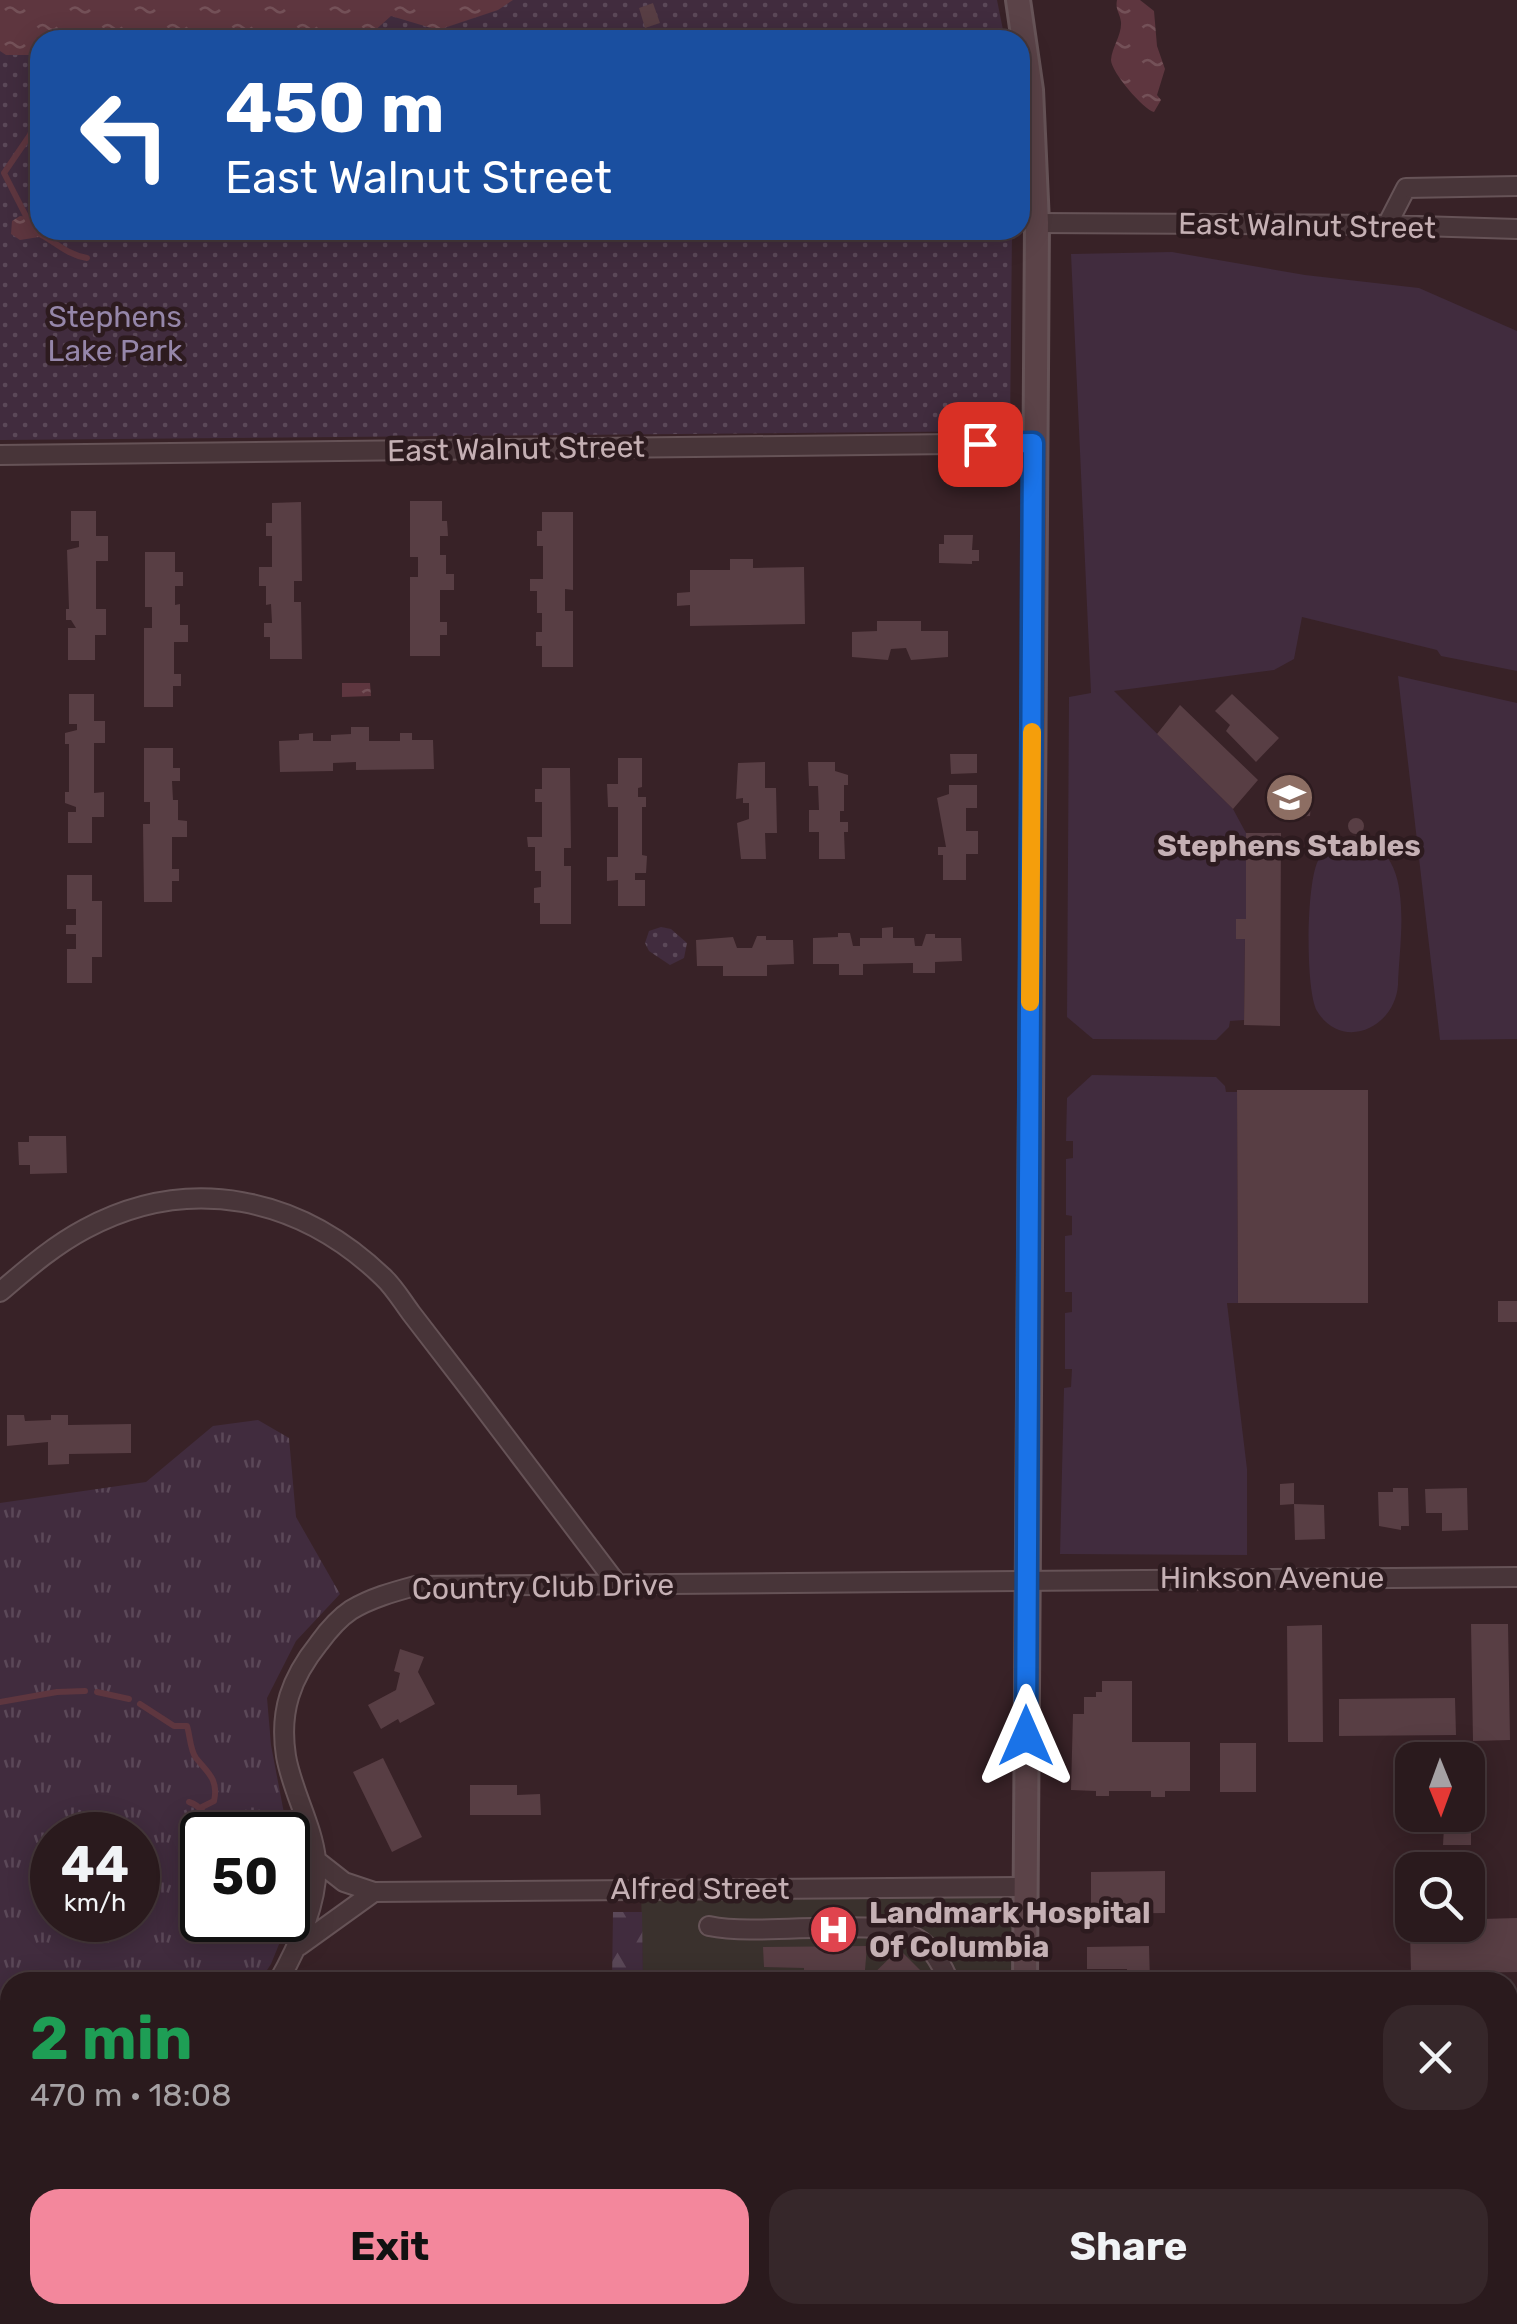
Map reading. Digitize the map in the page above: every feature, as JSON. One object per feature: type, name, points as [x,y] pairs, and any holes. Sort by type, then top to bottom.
[{"type":"main road","points":[[1018,0],[1022,30]]},
{"type":"main road","points":[[1024,1972],[1036,223],[1030,83]]},
{"type":"street","points":[[1386,225],[1406,188],[1517,186]]},
{"type":"street","name":"East Walnut Street","points":[[1036,223],[1517,229]]},
{"type":"street","name":"East Walnut Street","points":[[0,455],[1033,443]]},
{"type":"street","points":[[0,1292],[41,1257],[88,1228],[165,1200],[236,1201],[270,1207],[300,1220],[329,1236],[384,1278],[618,1584]]},
{"type":"street","name":"Hinkson Avenue","points":[[1026,1581],[1517,1576]]},
{"type":"street","name":"Country Club Drive","points":[[284,1972],[298,1946],[310,1904],[316,1860],[286,1758],[286,1700],[299,1668],[348,1612],[381,1595],[415,1586],[1026,1581]]},
{"type":"street","name":"Alfred Street","points":[[316,1860],[344,1882],[374,1892],[1026,1887]]},
{"type":"street","points":[[298,1946],[374,1892]]},
{"type":"street","points":[[709,1926],[751,1930],[890,1929],[920,1940],[943,1972]]},
{"type":"shaded area","name":"Landmark Hospital Of Columbia","points":[[1026,1887],[1025,1972],[643,1972],[641,1889]]},
{"type":"green space","name":"Stephens Lake Park","points":[[0,0],[997,0],[1003,30],[30,30],[30,240],[1012,240],[1010,431],[0,440]]},
{"type":"green space","points":[[1172,252],[1305,275],[1419,288],[1517,331],[1517,671],[1441,656],[1437,650],[1302,617],[1294,659],[1274,670],[1114,691],[1233,809],[1246,833],[1246,919],[1236,919],[1236,938],[1245,939],[1244,1020],[1230,1021],[1216,1040],[1093,1039],[1067,1017],[1069,697],[1091,693],[1071,254]]},
{"type":"green space","points":[[1398,676],[1517,703],[1517,1039],[1440,1040]]},
{"type":"green space","points":[[1359,840],[1377,847],[1390,861],[1401,900],[1401,922],[1395,1000],[1378,1023],[1353,1032],[1328,1023],[1317,1011],[1310,981],[1309,935],[1312,888],[1319,859],[1337,844]]},
{"type":"green space","points":[[671,929],[687,943],[684,958],[670,965],[649,951],[645,943],[649,931]]},
{"type":"green space","points":[[1092,1075],[1216,1077],[1226,1092],[1237,1092],[1238,1303],[1227,1303],[1247,1469],[1247,1555],[1060,1554],[1064,1388],[1071,1387],[1072,1369],[1065,1369],[1065,1313],[1072,1312],[1072,1292],[1065,1292],[1065,1236],[1072,1235],[1072,1216],[1066,1215],[1066,1159],[1073,1158],[1073,1141],[1066,1141],[1067,1098]]},
{"type":"green space","points":[[258,1420],[289,1438],[296,1517],[340,1594],[296,1641],[267,1698],[284,1812],[180,1812],[180,1942],[280,1942],[266,1972],[0,1972],[0,1503],[146,1482],[213,1426]]},
{"type":"green space","points":[[613,1912],[642,1912],[643,1972],[612,1972]]},
{"type":"water","points":[[0,0],[513,0],[498,10],[438,30],[391,16],[375,30],[30,30],[30,55],[6,55],[0,51]]},
{"type":"water","points":[[1117,0],[1140,0],[1154,11],[1157,46],[1165,69],[1157,95],[1161,100],[1154,112],[1129,90],[1112,66],[1121,27]]},
{"type":"water","points":[[20,216],[30,217],[30,238],[20,240],[11,234],[12,221]]},
{"type":"water","points":[[342,683],[370,683],[371,696],[342,697]]},
{"type":"building","points":[[653,3],[660,23],[645,28],[639,8]]},
{"type":"building","points":[[410,501],[442,501],[442,521],[447,521],[448,536],[440,536],[440,555],[446,555],[446,574],[454,574],[454,590],[440,590],[440,622],[447,622],[447,635],[440,635],[440,656],[410,656],[410,577],[418,577],[418,557],[410,557]]},
{"type":"building","points":[[301,502],[302,581],[294,581],[294,602],[301,602],[302,659],[270,659],[270,637],[264,637],[264,623],[272,623],[271,604],[266,605],[266,586],[259,586],[259,567],[272,567],[272,536],[266,536],[266,523],[272,523],[272,503]]},
{"type":"building","points":[[71,511],[96,511],[96,536],[108,536],[108,561],[96,561],[96,609],[106,609],[106,635],[95,635],[95,660],[68,660],[68,628],[76,628],[71,620],[66,620],[67,550],[79,547],[79,541],[71,541]]},
{"type":"building","points":[[542,512],[573,512],[573,590],[565,589],[565,611],[573,611],[573,667],[542,667],[542,646],[536,646],[536,632],[542,632],[542,613],[537,613],[537,591],[530,591],[530,579],[543,579],[543,546],[537,546]]},
{"type":"building","points":[[944,535],[973,535],[972,550],[979,550],[979,561],[939,563],[939,544],[944,544]]},
{"type":"building","points":[[145,552],[175,552],[175,572],[183,572],[183,586],[175,586],[175,605],[180,604],[180,625],[188,625],[188,642],[174,642],[174,674],[181,674],[181,686],[173,686],[173,707],[144,707],[144,628],[152,628],[152,607],[145,607]]},
{"type":"building","points":[[730,559],[753,559],[753,568],[804,567],[805,624],[690,626],[690,605],[677,606],[677,593],[690,592],[690,570],[730,570]]},
{"type":"building","points":[[877,621],[921,621],[921,631],[948,631],[948,657],[911,660],[906,648],[891,649],[888,660],[852,657],[852,632],[877,631]]},
{"type":"building","points":[[69,694],[94,694],[94,721],[105,721],[105,743],[94,743],[94,793],[104,792],[104,817],[92,817],[92,843],[68,843],[68,812],[76,812],[76,807],[65,803],[65,792],[69,792],[69,744],[65,744],[65,733],[77,730],[77,724],[69,724]]},
{"type":"building","points":[[1232,694],[1279,738],[1256,762],[1226,731],[1230,725],[1215,711]]},
{"type":"building","points":[[1180,705],[1258,780],[1233,809],[1157,734]]},
{"type":"building","points":[[351,727],[369,727],[369,741],[400,741],[400,733],[412,733],[412,740],[433,740],[434,769],[356,770],[356,762],[333,763],[333,771],[280,772],[279,741],[299,740],[299,734],[313,733],[313,741],[331,741],[331,735],[351,734]]},
{"type":"building","points":[[144,748],[173,748],[173,768],[180,768],[180,781],[172,781],[173,800],[178,800],[178,820],[187,821],[187,837],[172,837],[172,869],[179,869],[179,881],[172,881],[172,902],[144,902],[143,824],[150,824],[150,802],[144,802]]},
{"type":"building","points":[[950,754],[977,754],[977,773],[951,774]]},
{"type":"building","points":[[618,758],[642,758],[638,797],[646,797],[646,807],[642,807],[642,855],[647,856],[646,873],[635,873],[635,880],[645,880],[645,906],[618,906],[618,880],[607,881],[607,857],[618,857],[618,807],[608,807],[607,784],[618,784]]},
{"type":"building","points":[[765,762],[765,788],[776,788],[777,833],[765,833],[766,859],[741,859],[737,823],[749,819],[749,803],[743,803],[743,798],[736,799],[738,763]]},
{"type":"building","points":[[808,762],[835,762],[835,771],[848,775],[844,811],[840,811],[840,822],[848,822],[848,832],[844,832],[845,859],[819,859],[819,832],[809,832],[809,810],[819,810],[818,786],[809,786]]},
{"type":"building","points":[[542,768],[570,768],[571,848],[564,848],[564,866],[571,866],[571,924],[540,924],[540,903],[534,903],[534,888],[541,887],[541,871],[535,871],[535,847],[528,847],[527,837],[542,837],[542,802],[535,802],[535,789],[542,789]]},
{"type":"building","points":[[1285,777],[1302,792],[1302,802],[1311,803],[1310,816],[1280,818],[1280,804],[1270,794]]},
{"type":"building","points":[[949,785],[977,785],[977,808],[966,808],[966,831],[978,831],[978,854],[966,854],[966,880],[943,880],[943,855],[938,855],[938,847],[946,847],[937,798],[949,794]]},
{"type":"building","points":[[1356,818],[1364,826],[1356,834],[1348,826]]},
{"type":"building","points":[[1246,833],[1281,833],[1280,1026],[1244,1025],[1245,939],[1236,939],[1236,919],[1246,919]]},
{"type":"building","points":[[67,875],[92,875],[92,901],[102,901],[102,957],[92,957],[92,983],[67,983],[67,949],[76,949],[76,934],[66,934],[66,925],[76,925],[76,909],[67,909]]},
{"type":"building","points":[[893,927],[893,938],[914,938],[915,946],[922,946],[926,934],[961,938],[962,961],[935,962],[935,973],[913,973],[913,963],[863,964],[863,975],[839,975],[839,964],[813,964],[813,938],[850,933],[853,946],[860,946],[860,938],[882,938],[882,928]]},
{"type":"building","points":[[757,936],[793,940],[794,964],[767,965],[767,976],[723,976],[723,966],[697,966],[696,940],[733,937],[737,948],[752,948]]},
{"type":"building","points":[[1237,1090],[1368,1090],[1368,1303],[1238,1303]]},
{"type":"building","points":[[29,1136],[66,1136],[67,1173],[30,1174],[30,1165],[19,1165],[18,1142],[29,1142]]},
{"type":"building","points":[[1498,1301],[1517,1301],[1517,1322],[1498,1322]]},
{"type":"building","points":[[7,1415],[24,1415],[25,1421],[68,1415],[68,1425],[131,1424],[131,1453],[69,1454],[69,1464],[48,1465],[48,1442],[7,1446]]},
{"type":"building","points":[[1294,1483],[1294,1504],[1280,1505],[1280,1484]]},
{"type":"building","points":[[1393,1488],[1408,1488],[1409,1526],[1401,1526],[1401,1530],[1379,1526],[1378,1492],[1393,1492]]},
{"type":"building","points":[[1467,1488],[1468,1530],[1442,1531],[1442,1513],[1426,1513],[1425,1489]]},
{"type":"building","points":[[1294,1504],[1324,1505],[1325,1539],[1295,1540]]},
{"type":"building","points":[[1471,1624],[1508,1624],[1510,1740],[1473,1741]]},
{"type":"building","points":[[1322,1625],[1323,1742],[1288,1742],[1287,1626]]},
{"type":"building","points":[[400,1649],[424,1657],[418,1672],[435,1704],[381,1729],[368,1705],[396,1690],[400,1673],[394,1671]]},
{"type":"building","points":[[1102,1681],[1132,1681],[1132,1742],[1190,1742],[1190,1791],[1165,1791],[1165,1797],[1151,1797],[1151,1791],[1109,1791],[1109,1796],[1096,1796],[1096,1791],[1071,1790],[1073,1714],[1084,1714],[1084,1697],[1096,1697],[1096,1692],[1102,1692]]},
{"type":"building","points":[[1455,1698],[1456,1735],[1339,1736],[1339,1699]]},
{"type":"building","points":[[1220,1743],[1256,1743],[1256,1792],[1220,1792]]},
{"type":"building","points":[[383,1758],[422,1837],[392,1852],[353,1772]]},
{"type":"building","points":[[470,1785],[517,1785],[517,1795],[540,1794],[541,1815],[470,1815]]},
{"type":"building","points":[[1444,1832],[1471,1832],[1471,1845],[1443,1845]]},
{"type":"building","points":[[1165,1871],[1165,1913],[1091,1914],[1091,1872]]},
{"type":"building","points":[[1517,1918],[1517,1972],[1411,1972],[1410,1942],[1485,1942],[1485,1919]]},
{"type":"building","points":[[867,1946],[865,1972],[804,1972],[804,1968],[764,1967],[763,1947]]},
{"type":"building","points":[[1149,1946],[1150,1972],[1087,1969],[1087,1947]]},
{"type":"building","points":[[899,1949],[922,1972],[875,1972]]},
{"type":"waterway","points":[[29,222],[4,173],[30,135]]},
{"type":"waterway","points":[[49,240],[87,258]]},
{"type":"waterway","points":[[0,1702],[85,1691]]},
{"type":"waterway","points":[[97,1692],[129,1699]]},
{"type":"waterway","points":[[140,1704],[174,1726],[187,1726],[194,1755],[215,1787],[214,1801],[200,1808]]},
{"type":"waterway","points":[[189,1802],[203,1812]]},
{"type":"slow traffic","points":[[1030,1002],[1032,732]]},
{"type":"place","name":"Stephens Stables","points":[[1289,797]]},
{"type":"place","name":"Landmark Hospital Of Columbia","points":[[834,1930]]},
{"type":"route","points":[[980,444],[1033,443],[1026,1736]]}]
